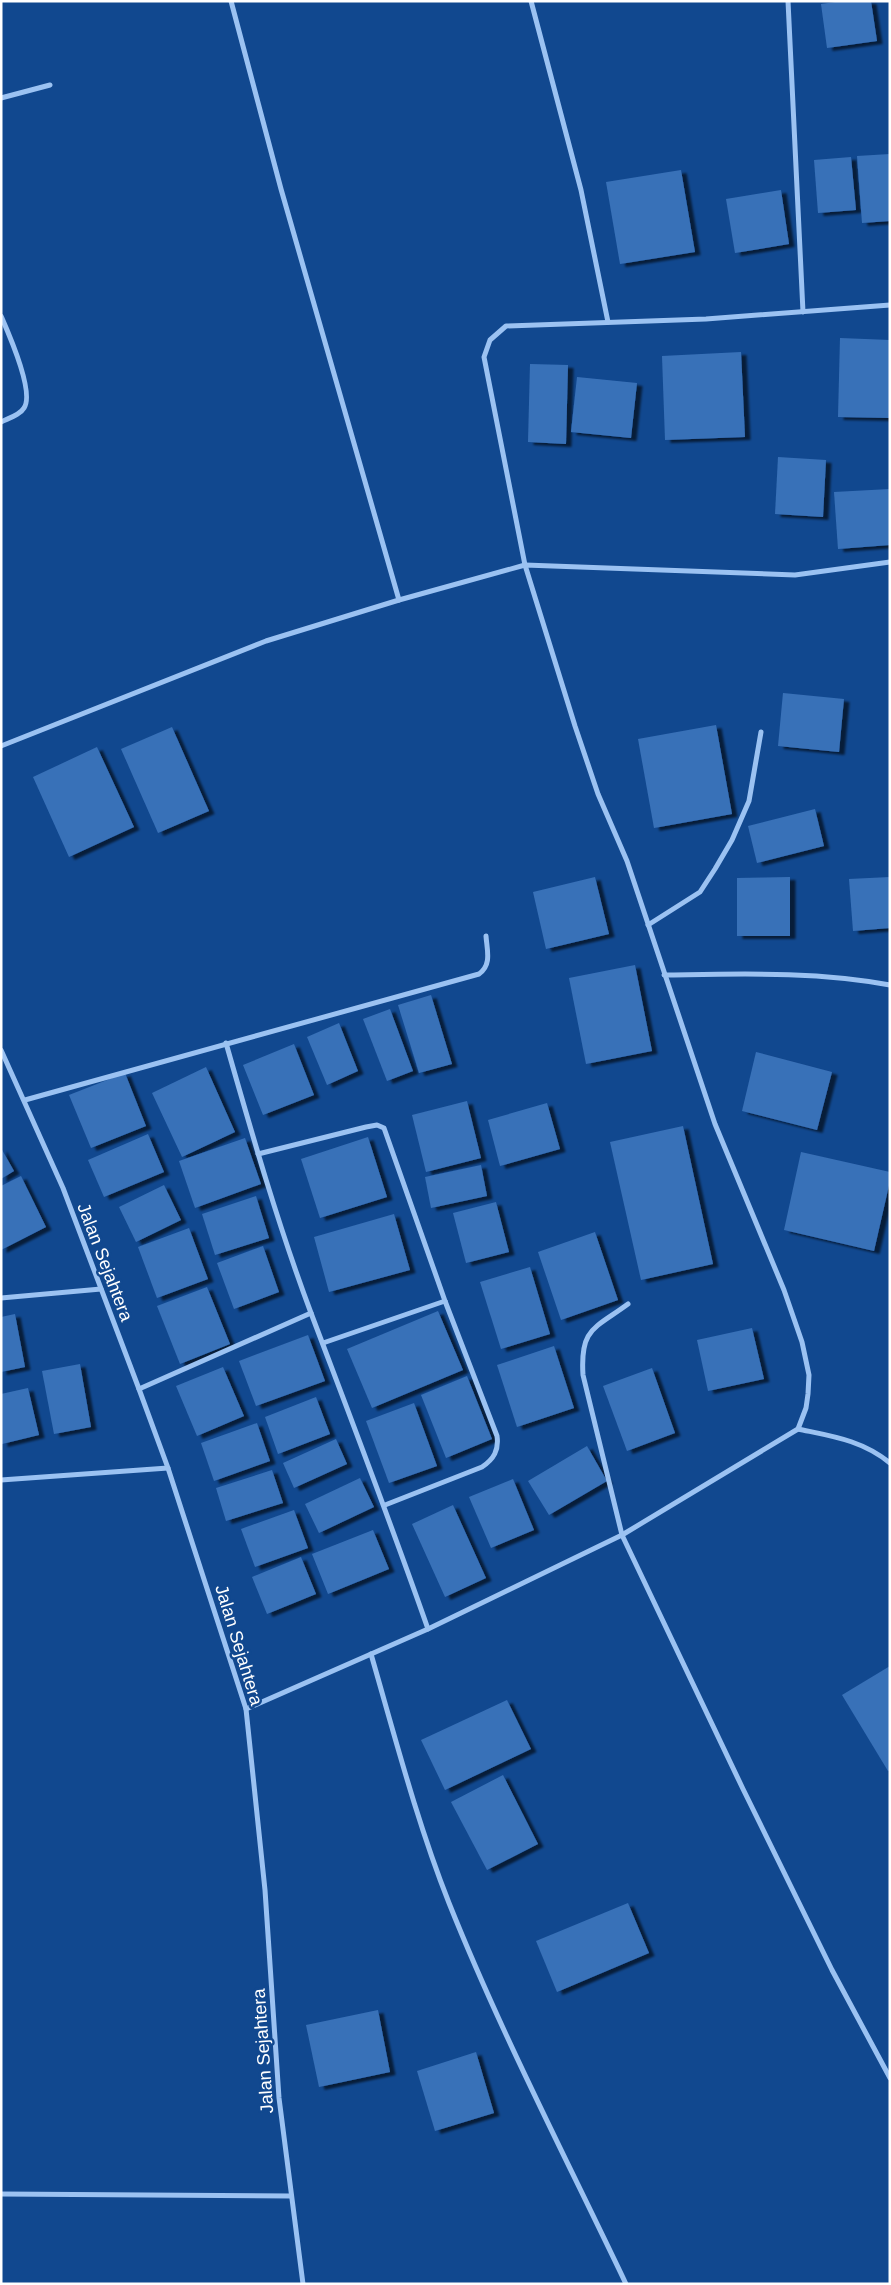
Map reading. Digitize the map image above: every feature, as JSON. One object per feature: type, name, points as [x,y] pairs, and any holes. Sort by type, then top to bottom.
[{"type":"street","points":[[231,1],[281,189],[399,600]]},
{"type":"street","points":[[531,1],[581,190],[608,322]]},
{"type":"street","points":[[788,1],[803,312]]},
{"type":"street","points":[[1,98],[50,85]]},
{"type":"street","points":[[246,1709],[428,1630],[622,1535],[798,1428],[806,1408],[808,1394],[807,1358],[784,1290],[715,1124],[692,1050],[664,974],[627,861],[598,794],[525,565],[484,357],[490,340],[506,326],[706,319],[890,305]]},
{"type":"street","points":[[1,316],[18,356],[27,396],[25,408],[1,422]]},
{"type":"street","points":[[1,746],[266,641],[399,600],[525,565],[795,575],[890,562]]},
{"type":"street","points":[[648,925],[700,892],[724,854],[748,801],[761,732]]},
{"type":"street","points":[[25,1100],[479,974],[488,964],[486,936]]},
{"type":"street","points":[[664,974],[763,973],[861,980],[890,985]]},
{"type":"street","points":[[226,1043],[258,1154],[312,1313],[384,1505],[428,1630]]},
{"type":"street","name":"Jalan Sejahtera","points":[[1,1050],[63,1188],[139,1389],[168,1468],[246,1709],[265,1890],[279,2098],[304,2284]]},
{"type":"street","points":[[258,1154],[366,1126],[377,1125],[384,1128],[445,1301],[498,1436],[497,1450],[490,1462],[482,1467],[384,1505]]},
{"type":"street","points":[[1,1298],[101,1289]]},
{"type":"street","points":[[323,1343],[445,1301]]},
{"type":"street","points":[[628,1304],[587,1336],[582,1357],[583,1375],[622,1535],[832,1970],[890,2078]]},
{"type":"street","points":[[139,1389],[312,1313]]},
{"type":"street","points":[[798,1428],[848,1439],[872,1449],[890,1463]]},
{"type":"street","points":[[1,1480],[168,1468]]},
{"type":"street","points":[[371,1654],[412,1793],[449,1902],[498,2014],[626,2284]]},
{"type":"street","points":[[1,2194],[291,2196]]},
{"type":"building","points":[[842,1],[871,1],[877,41],[827,48],[821,4]]},
{"type":"building","points":[[890,154],[890,221],[862,223],[857,156]]},
{"type":"building","points":[[851,157],[856,210],[818,213],[814,160]]},
{"type":"building","points":[[681,170],[695,252],[620,264],[606,182]]},
{"type":"building","points":[[781,190],[789,244],[735,253],[726,199]]},
{"type":"building","points":[[840,338],[890,340],[890,418],[838,417]]},
{"type":"building","points":[[741,352],[745,437],[665,440],[662,356]]},
{"type":"building","points":[[530,364],[568,365],[566,444],[528,442]]},
{"type":"building","points":[[577,377],[637,383],[631,438],[571,432]]},
{"type":"building","points":[[778,457],[826,460],[823,517],[775,514]]},
{"type":"building","points":[[890,489],[890,545],[838,549],[834,492]]},
{"type":"building","points":[[783,693],[844,699],[839,752],[778,746]]},
{"type":"building","points":[[716,725],[732,814],[654,828],[638,739]]},
{"type":"building","points":[[172,727],[209,811],[158,833],[121,749]]},
{"type":"building","points":[[97,747],[134,827],[69,857],[33,777]]},
{"type":"building","points":[[815,809],[824,846],[757,863],[748,826]]},
{"type":"building","points":[[595,877],[609,934],[546,949],[533,892]]},
{"type":"building","points":[[790,877],[790,936],[737,936],[737,878]]},
{"type":"building","points":[[890,877],[890,928],[853,931],[849,879]]},
{"type":"building","points":[[635,965],[652,1051],[586,1064],[569,978]]},
{"type":"building","points":[[431,995],[452,1064],[419,1073],[398,1005]]},
{"type":"building","points":[[390,1009],[413,1071],[387,1081],[363,1019]]},
{"type":"building","points":[[339,1023],[358,1071],[327,1085],[307,1037]]},
{"type":"building","points":[[294,1044],[314,1095],[263,1115],[243,1065]]},
{"type":"building","points":[[756,1052],[832,1072],[817,1130],[742,1111]]},
{"type":"building","points":[[206,1067],[235,1132],[182,1157],[152,1093]]},
{"type":"building","points":[[125,1073],[146,1126],[91,1148],[69,1095]]},
{"type":"building","points":[[467,1101],[481,1158],[426,1172],[412,1115]]},
{"type":"building","points":[[547,1103],[560,1149],[500,1166],[488,1120]]},
{"type":"building","points":[[683,1126],[713,1264],[641,1280],[610,1142]]},
{"type":"building","points":[[148,1134],[164,1172],[104,1197],[88,1160]]},
{"type":"building","points":[[368,1137],[387,1197],[320,1218],[301,1159]]},
{"type":"building","points":[[245,1138],[261,1184],[195,1208],[179,1161]]},
{"type":"building","points":[[1,1148],[14,1171],[1,1179]]},
{"type":"building","points":[[801,1152],[890,1172],[890,1181],[874,1251],[784,1230]]},
{"type":"building","points":[[481,1165],[487,1196],[431,1208],[425,1177]]},
{"type":"building","points":[[21,1176],[46,1227],[1,1250],[1,1186]]},
{"type":"building","points":[[164,1185],[181,1220],[136,1242],[119,1207]]},
{"type":"building","points":[[256,1196],[269,1238],[215,1255],[202,1214]]},
{"type":"building","points":[[496,1202],[509,1252],[466,1263],[453,1213]]},
{"type":"building","points":[[394,1214],[410,1270],[329,1292],[314,1237]]},
{"type":"building","points":[[189,1228],[208,1279],[157,1298],[138,1247]]},
{"type":"building","points":[[595,1232],[618,1300],[561,1320],[538,1252]]},
{"type":"building","points":[[263,1246],[279,1292],[234,1309],[217,1263]]},
{"type":"building","points":[[530,1267],[550,1334],[501,1349],[480,1282]]},
{"type":"building","points":[[207,1287],[230,1344],[180,1364],[157,1306]]},
{"type":"building","points":[[438,1311],[463,1370],[372,1408],[347,1349]]},
{"type":"building","points":[[15,1314],[25,1367],[1,1372],[1,1317]]},
{"type":"building","points":[[752,1328],[764,1379],[708,1391],[697,1340]]},
{"type":"building","points":[[308,1335],[325,1381],[256,1406],[239,1361]]},
{"type":"building","points":[[554,1346],[574,1408],[517,1427],[497,1365]]},
{"type":"building","points":[[80,1364],[91,1427],[54,1434],[42,1371]]},
{"type":"building","points":[[223,1367],[244,1416],[197,1436],[176,1386]]},
{"type":"building","points":[[652,1368],[675,1433],[627,1451],[603,1386]]},
{"type":"building","points":[[467,1376],[492,1439],[446,1458],[421,1395]]},
{"type":"building","points":[[28,1388],[39,1435],[2,1444],[1,1394]]},
{"type":"building","points":[[316,1397],[330,1434],[278,1454],[265,1417]]},
{"type":"building","points":[[414,1403],[437,1466],[389,1483],[366,1421]]},
{"type":"building","points":[[257,1423],[270,1461],[214,1481],[201,1443]]},
{"type":"building","points":[[336,1439],[347,1464],[294,1488],[283,1463]]},
{"type":"building","points":[[587,1446],[607,1481],[549,1515],[528,1481]]},
{"type":"building","points":[[272,1470],[283,1503],[226,1521],[216,1488]]},
{"type":"building","points":[[360,1478],[374,1507],[319,1533],[305,1504]]},
{"type":"building","points":[[513,1479],[534,1530],[491,1548],[469,1497]]},
{"type":"building","points":[[453,1505],[486,1578],[445,1597],[412,1524]]},
{"type":"building","points":[[294,1510],[308,1548],[255,1567],[241,1529]]},
{"type":"building","points":[[373,1530],[389,1569],[328,1594],[312,1554]]},
{"type":"building","points":[[301,1557],[316,1594],[267,1614],[252,1577]]},
{"type":"building","points":[[890,1666],[890,1770],[888,1771],[842,1695]]},
{"type":"building","points":[[507,1700],[531,1749],[445,1790],[421,1740]]},
{"type":"building","points":[[503,1775],[538,1844],[487,1870],[451,1802]]},
{"type":"building","points":[[628,1903],[649,1953],[557,1992],[536,1941]]},
{"type":"building","points":[[378,2010],[390,2072],[319,2087],[306,2025]]},
{"type":"building","points":[[476,2052],[494,2113],[435,2131],[417,2071]]}]
